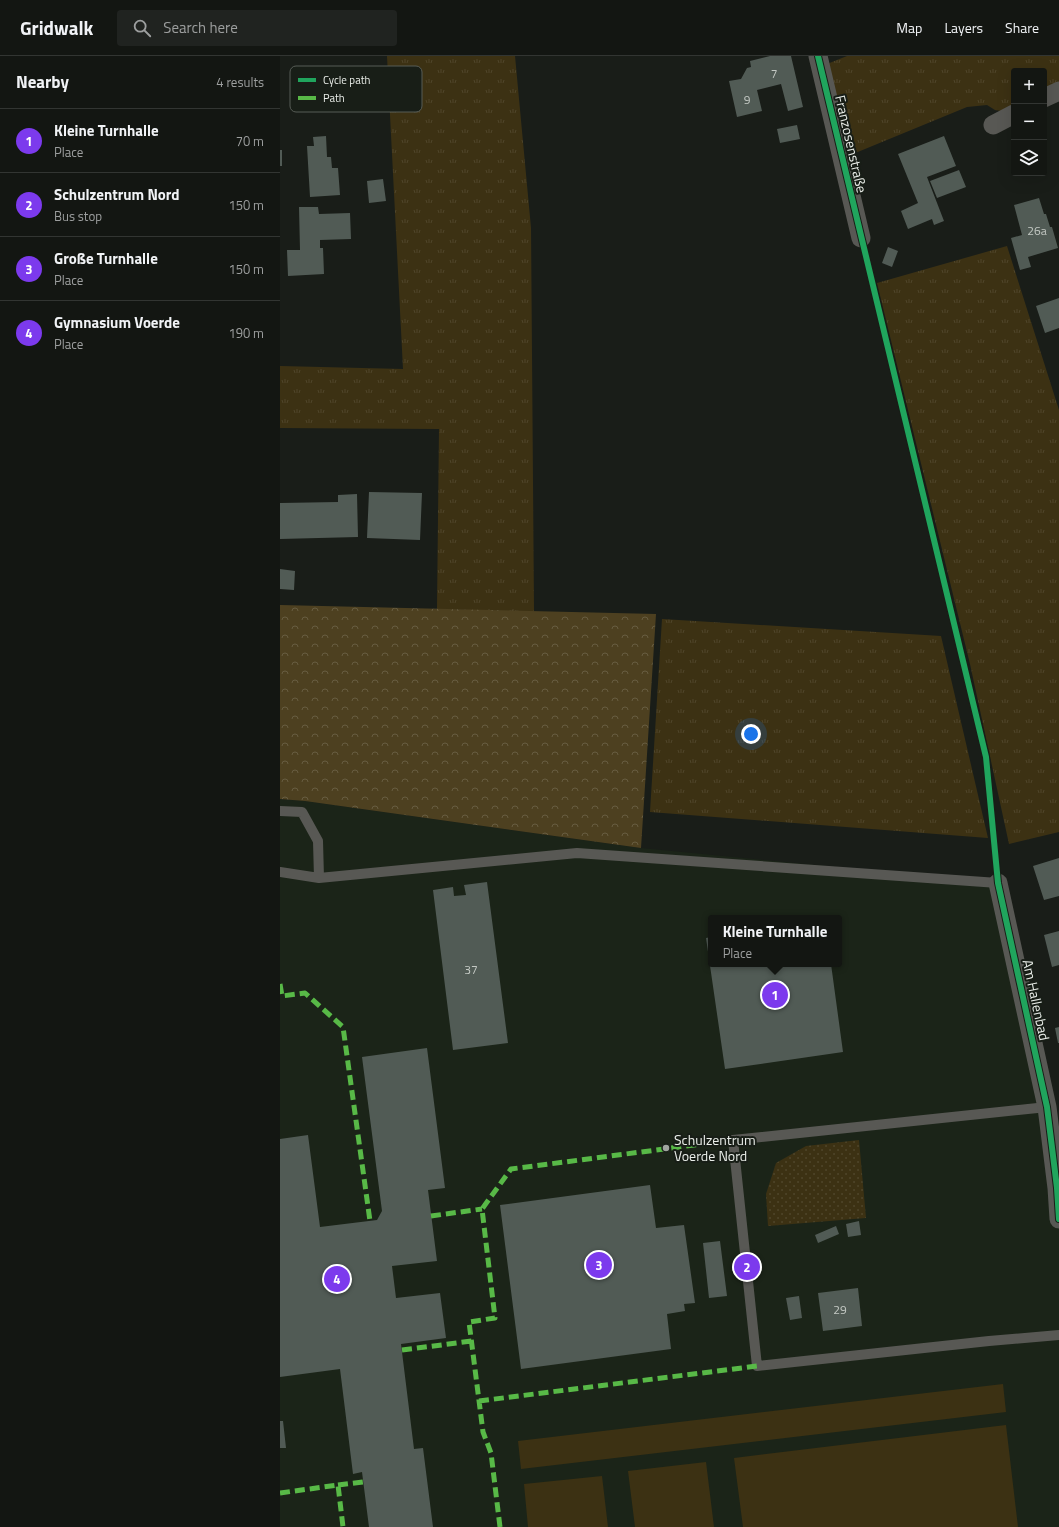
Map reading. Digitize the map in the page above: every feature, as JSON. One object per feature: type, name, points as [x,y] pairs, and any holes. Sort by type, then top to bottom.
[{"type":"street","name":"Franzosenstraße","points":[[818,56],[861,238]]},
{"type":"street","points":[[1047,97],[1059,91]]},
{"type":"street","points":[[993,125],[1011,116]]},
{"type":"street","name":"Am Hallenbad","points":[[998,883],[1053,1106],[1059,1219]]},
{"type":"lane","points":[[280,810],[302,812],[318,841],[319,878]]},
{"type":"lane","points":[[280,872],[319,878],[578,853],[998,883]]},
{"type":"lane","points":[[1053,1106],[733,1140],[757,1366],[1059,1335]]},
{"type":"shaded area","name":"Schulzentrum Voerde Nord","points":[[280,799],[305,801],[641,848],[998,883],[1059,1219],[1059,1527],[280,1527]]},
{"type":"green space","points":[[387,56],[515,56],[531,228],[534,612],[437,609],[439,429],[280,428],[280,366],[403,369],[390,112],[422,112],[422,66],[388,66]]},
{"type":"green space","points":[[847,56],[1059,56],[1059,83],[1047,90],[1047,68],[1011,68],[1011,106],[1001,111],[995,110],[987,105],[967,107],[848,156],[827,64]]},
{"type":"green space","points":[[1007,246],[1059,410],[1059,832],[1009,844],[970,664],[877,283]]},
{"type":"green space","points":[[280,605],[656,614],[641,848],[305,801],[280,799]]},
{"type":"green space","points":[[662,619],[941,636],[988,838],[650,812]]},
{"type":"green space","points":[[859,1140],[866,1218],[768,1226],[766,1194],[776,1163],[806,1146]]},
{"type":"green space","points":[[1003,1384],[1006,1412],[521,1469],[518,1441]]},
{"type":"green space","points":[[1006,1425],[1018,1527],[743,1527],[734,1458]]},
{"type":"green space","points":[[706,1462],[714,1527],[635,1527],[628,1471]]},
{"type":"green space","points":[[602,1476],[608,1527],[528,1527],[524,1484]]},
{"type":"building","points":[[770,56],[791,56],[803,107],[788,111],[781,84],[757,90],[762,111],[737,117],[729,81],[741,79],[747,68],[751,67],[750,61]]},
{"type":"building","points":[[797,125],[800,139],[780,143],[777,129]]},
{"type":"building","points":[[326,136],[327,157],[331,157],[332,168],[338,168],[340,195],[310,197],[307,146],[314,146],[313,137]]},
{"type":"building","points":[[944,136],[956,166],[927,177],[944,221],[934,225],[932,219],[908,229],[901,211],[918,203],[898,154]]},
{"type":"building","points":[[280,150],[282,150],[282,166],[280,166]]},
{"type":"building","points":[[959,170],[966,187],[937,198],[930,181]]},
{"type":"building","points":[[383,179],[386,201],[369,203],[367,181]]},
{"type":"building","points":[[1039,198],[1044,214],[1046,214],[1050,227],[1052,227],[1058,248],[1028,257],[1031,267],[1020,270],[1011,238],[1022,235],[1014,205]]},
{"type":"building","points":[[299,207],[318,207],[319,214],[350,213],[351,239],[320,240],[320,248],[323,248],[324,274],[288,276],[287,250],[300,250]]},
{"type":"building","points":[[888,247],[898,251],[892,267],[882,263]]},
{"type":"building","points":[[1059,298],[1059,328],[1045,333],[1036,306]]},
{"type":"building","points":[[369,492],[422,493],[420,540],[367,538]]},
{"type":"building","points":[[357,494],[358,537],[280,539],[280,503],[338,502],[338,495]]},
{"type":"building","points":[[280,569],[295,571],[294,590],[280,589]]},
{"type":"building","points":[[1059,858],[1059,896],[1044,900],[1033,866]]},
{"type":"building","points":[[487,882],[508,1043],[453,1050],[433,890],[453,887],[454,896],[466,895],[464,885]]},
{"type":"building","points":[[1059,931],[1059,965],[1052,967],[1044,935]]},
{"type":"building","points":[[706,938],[708,938],[708,952]]},
{"type":"building","points":[[710,967],[831,967],[843,1052],[725,1069]]},
{"type":"building","points":[[1059,1027],[1059,1043],[1058,1043],[1055,1028]]},
{"type":"building","points":[[427,1048],[445,1188],[428,1190],[437,1261],[392,1266],[396,1298],[440,1293],[446,1338],[401,1344],[414,1449],[423,1448],[433,1527],[369,1527],[362,1472],[353,1474],[340,1369],[280,1377],[280,1139],[308,1135],[320,1227],[377,1220],[382,1211],[362,1057]]},
{"type":"building","points":[[650,1185],[656,1228],[684,1225],[695,1303],[684,1304],[685,1311],[667,1314],[671,1349],[521,1369],[500,1205]]},
{"type":"building","points":[[859,1221],[861,1235],[848,1237],[846,1224]]},
{"type":"building","points":[[836,1226],[839,1234],[818,1243],[815,1235]]},
{"type":"building","points":[[720,1241],[727,1296],[709,1298],[703,1243]]},
{"type":"building","points":[[858,1288],[862,1326],[823,1331],[818,1293]]},
{"type":"building","points":[[799,1296],[802,1318],[790,1320],[786,1298]]},
{"type":"building","points":[[280,1421],[283,1421],[286,1448],[280,1448]]},
{"type":"marked path","points":[[280,984],[282,996],[305,993],[343,1027],[370,1221]]},
{"type":"marked path","points":[[500,1527],[491,1453],[483,1432],[469,1322],[495,1318],[482,1209],[511,1169],[733,1140]]},
{"type":"marked path","points":[[431,1216],[482,1209]]},
{"type":"marked path","points":[[402,1350],[472,1341]]},
{"type":"marked path","points":[[479,1401],[757,1366]]},
{"type":"marked path","points":[[338,1485],[363,1482]]},
{"type":"marked path","points":[[280,1493],[338,1485],[343,1527]]},
{"type":"cycle path","points":[[818,56],[986,757],[998,883],[1047,1107],[1057,1188],[1059,1219]]},
{"type":"place","name":"Kleine Turnhalle","points":[[775,995]]},
{"type":"place","name":"Schulzentrum Voerde Nord","points":[[666,1148]]},
{"type":"place","name":"Große Turnhalle","points":[[599,1265]]},
{"type":"place","name":"Schulzentrum Nord","points":[[747,1267]]},
{"type":"place","name":"Gymnasium Voerde","points":[[337,1279]]}]
